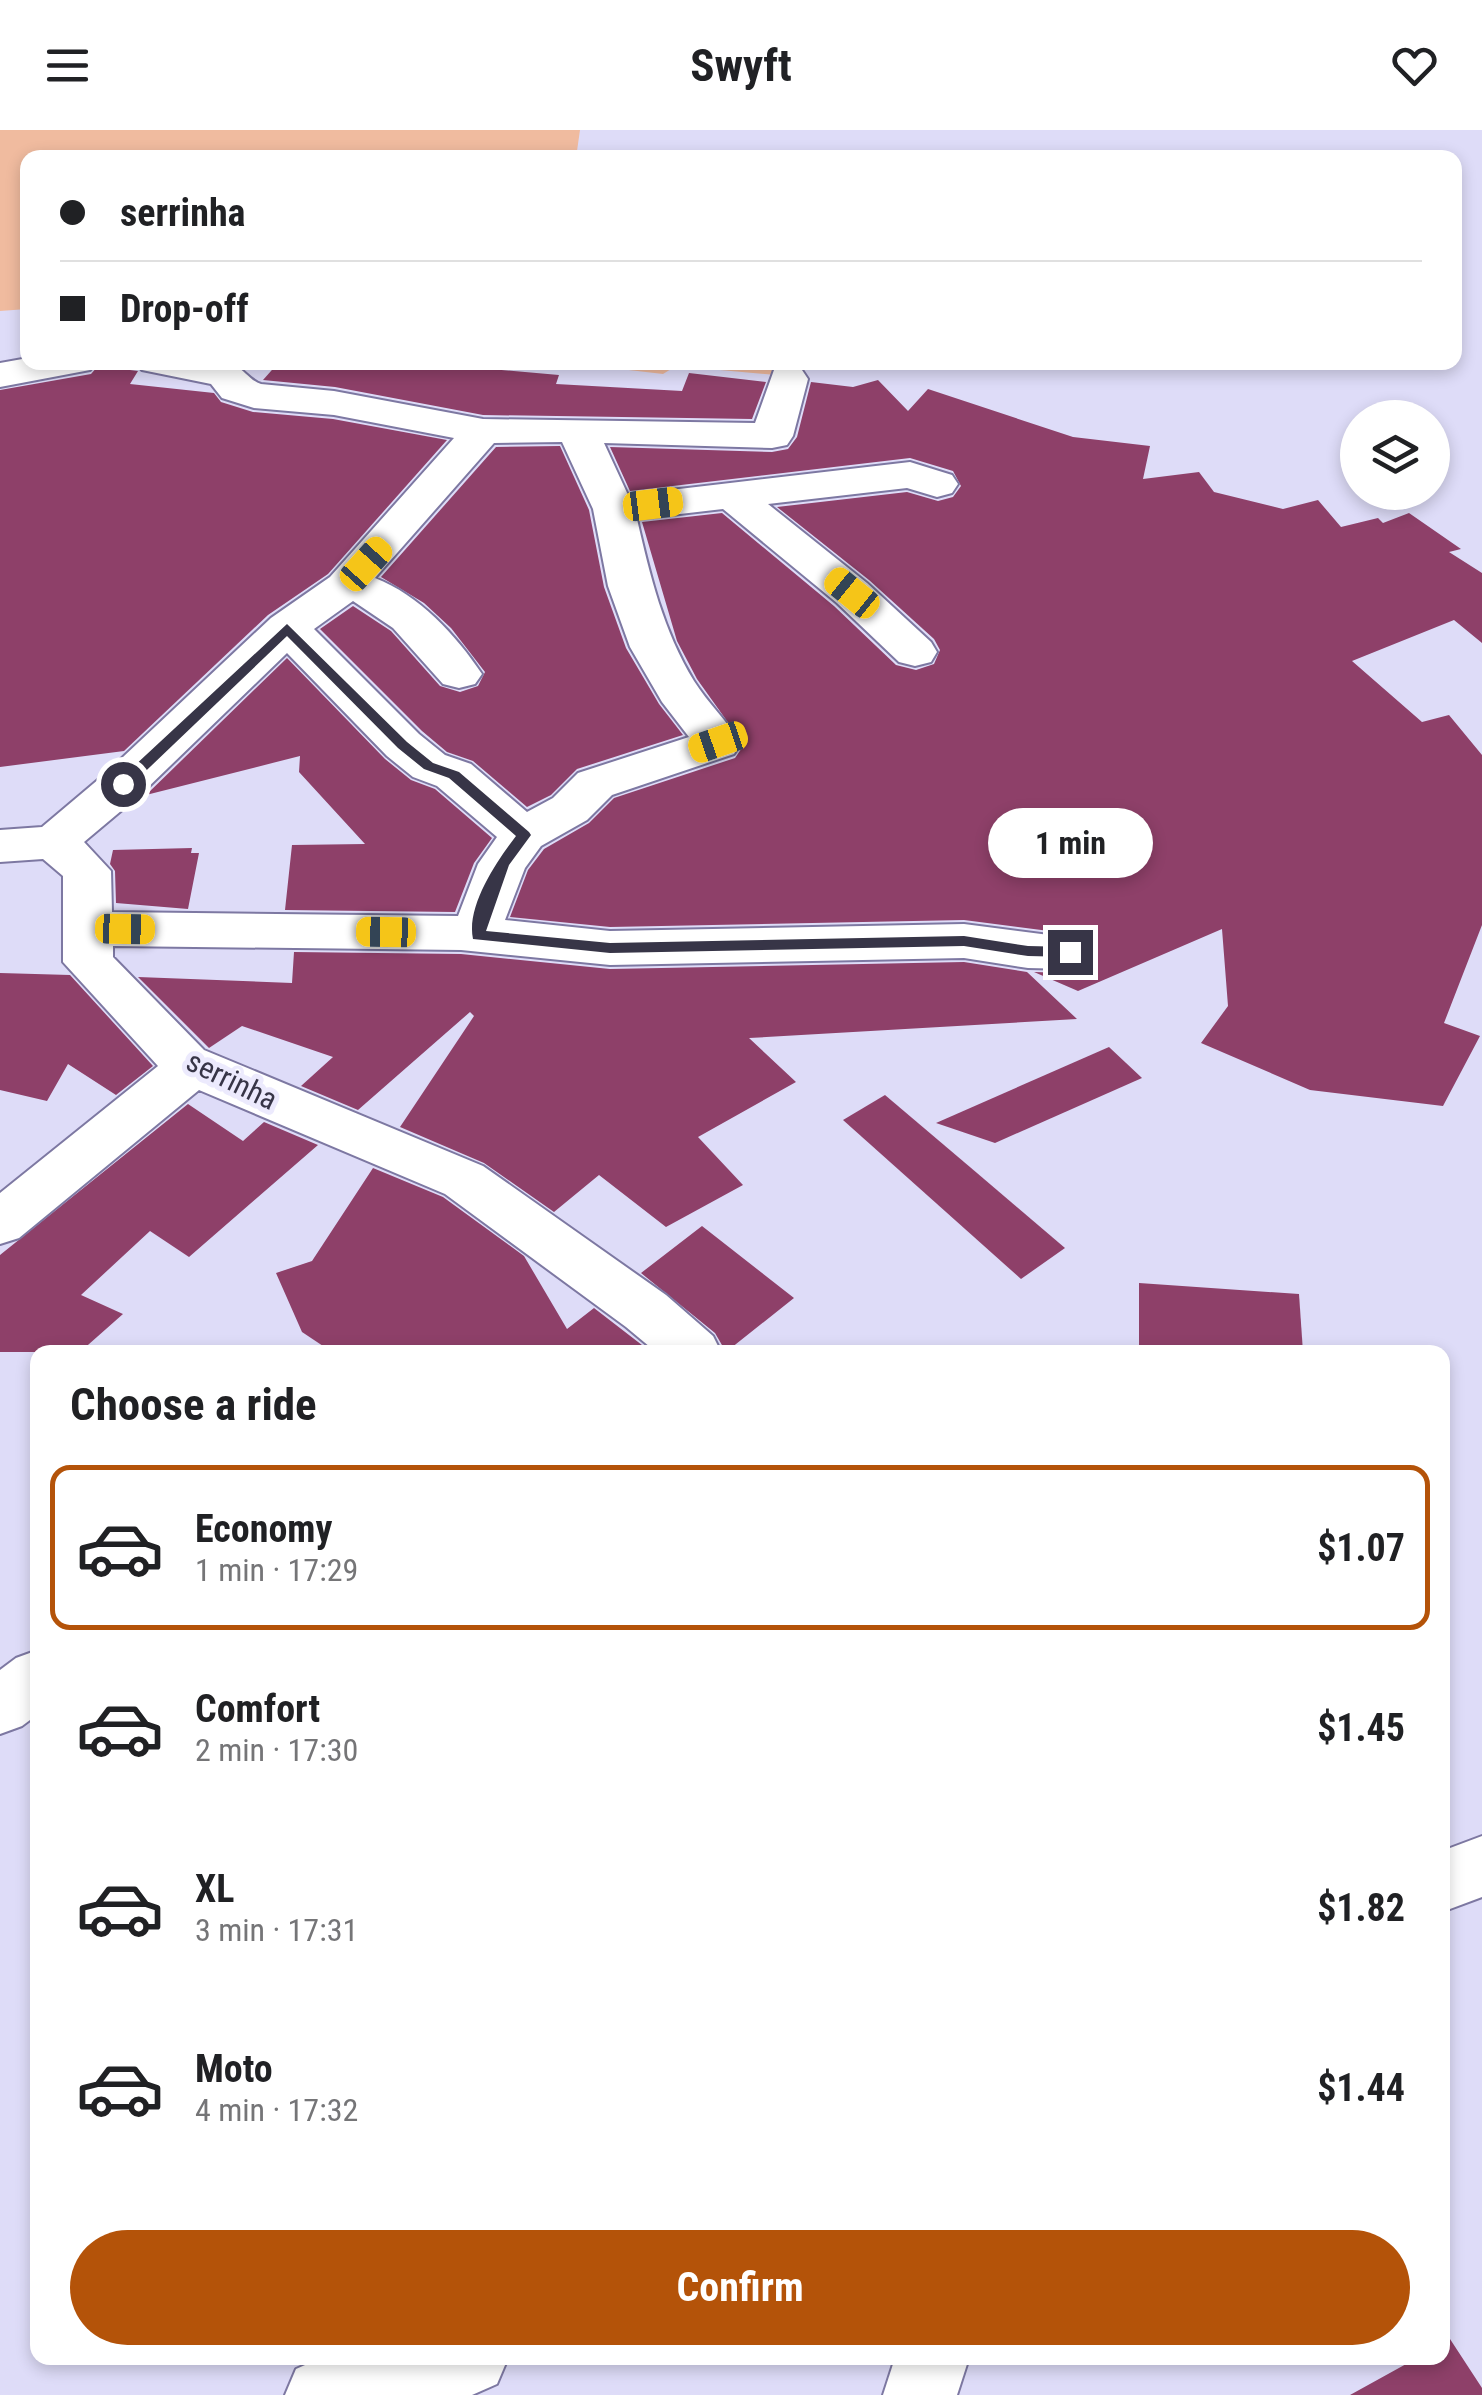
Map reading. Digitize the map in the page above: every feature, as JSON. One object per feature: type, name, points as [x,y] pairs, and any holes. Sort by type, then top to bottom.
[{"type":"street","points":[[0,375],[29,370]]},
{"type":"street","points":[[198,370],[224,375],[236,389],[254,396],[334,402],[483,430],[772,436],[788,379]]},
{"type":"street","points":[[0,846],[54,842],[123,784],[287,628],[346,586],[483,430]]},
{"type":"street","points":[[478,935],[480,919],[502,864],[524,835],[570,809],[595,784],[718,742],[678,692],[652,648],[630,586],[614,509],[577,430]]},
{"type":"street","points":[[614,509],[910,475],[936,484]]},
{"type":"street","points":[[730,494],[852,593],[915,652]]},
{"type":"street","points":[[346,586],[361,586],[409,618],[459,674]]},
{"type":"street","points":[[287,628],[402,745],[428,766],[454,775],[524,835]]},
{"type":"street","name":"serrinha","points":[[54,842],[87,872],[88,962],[186,1063],[464,1180],[646,1311],[685,1345]]},
{"type":"street","points":[[88,929],[478,935],[610,948],[964,941],[1028,951],[1070,952]]},
{"type":"street","points":[[0,1222],[193,1066]]},
{"type":"street","points":[[0,1706],[30,1683]]},
{"type":"street","points":[[1450,1879],[1482,1866]]},
{"type":"street","points":[[322,2395],[357,2379],[396,2370],[422,2379],[455,2365]]},
{"type":"street","points":[[920,2395],[930,2365]]},
{"type":"shaded area","points":[[0,130],[580,130],[577,150],[20,150],[20,310],[0,311]]},
{"type":"shaded area","points":[[629,370],[670,370],[663,374]]},
{"type":"shaded area","points":[[720,370],[791,370],[787,376]]},
{"type":"building","points":[[94,370],[138,371],[130,384],[214,393],[221,402],[253,412],[333,419],[447,440],[328,574],[268,615],[124,751],[0,767],[0,390],[91,374]]},
{"type":"building","points":[[272,370],[502,370],[559,375],[556,384],[682,391],[689,373],[766,382],[752,419],[483,415],[335,387],[263,380]]},
{"type":"building","points":[[878,380],[908,411],[928,389],[1073,437],[1150,446],[1143,479],[1199,472],[1214,492],[1283,509],[1318,500],[1341,527],[1378,518],[1383,523],[1409,513],[1461,549],[1449,552],[1482,573],[1482,643],[1454,620],[1352,661],[1422,722],[1449,715],[1482,755],[1482,925],[1444,1023],[1480,1036],[1443,1106],[1310,1090],[1201,1043],[1228,1006],[1222,929],[1078,991],[1034,972],[1070,973],[1089,968],[1098,950],[1088,936],[964,920],[610,927],[510,917],[528,870],[544,849],[589,823],[614,798],[735,758],[744,745],[697,679],[677,641],[642,522],[722,513],[834,606],[896,665],[916,670],[934,664],[940,650],[934,639],[869,580],[777,507],[907,492],[938,501],[953,497],[961,486],[953,471],[910,458],[630,491],[610,447],[772,452],[788,449],[797,437],[811,382],[853,387]]},
{"type":"building","points":[[560,446],[589,510],[604,587],[626,648],[659,704],[683,735],[577,769],[551,795],[527,807],[473,761],[447,752],[422,731],[320,629],[353,606],[391,631],[440,686],[460,692],[478,686],[485,672],[451,628],[424,603],[381,577],[496,447]]},
{"type":"building","points":[[287,658],[385,759],[411,780],[435,789],[492,838],[474,863],[455,912],[285,910],[292,845],[365,844],[299,772],[300,756],[146,795]]},
{"type":"building","points":[[192,848],[191,853],[199,853],[188,909],[116,903],[115,871],[110,864],[113,850]]},
{"type":"building","points":[[294,952],[461,954],[610,969],[964,962],[1027,972],[1077,1019],[749,1038],[796,1082],[698,1137],[743,1185],[666,1227],[599,1175],[554,1212],[484,1163],[400,1127],[474,1016],[470,1012],[358,1110],[301,1086],[333,1057],[242,1026],[209,1048],[138,977],[292,983]]},
{"type":"building","points":[[0,973],[70,975],[153,1066],[116,1095],[68,1064],[47,1101],[0,1090]]},
{"type":"building","points":[[1109,1047],[1142,1078],[995,1143],[936,1123]]},
{"type":"building","points":[[885,1095],[1065,1248],[1021,1279],[843,1120]]},
{"type":"building","points":[[188,1104],[243,1141],[264,1122],[318,1145],[189,1257],[150,1231],[81,1295],[123,1314],[88,1345],[30,1345],[30,1352],[0,1352],[0,1255]]},
{"type":"building","points":[[373,1168],[443,1197],[524,1256],[567,1329],[594,1308],[642,1345],[322,1345],[302,1332],[276,1273],[312,1261]]},
{"type":"building","points":[[702,1226],[794,1298],[735,1345],[722,1345],[715,1333],[641,1273]]},
{"type":"building","points":[[1139,1283],[1299,1294],[1303,1345],[1139,1345]]},
{"type":"building","points":[[1450,2339],[1482,2388],[1482,2395],[1350,2395],[1404,2365],[1450,2365]]},
{"type":"route","points":[[123,784],[287,628],[402,745],[428,766],[454,775],[524,835],[502,864],[480,919],[478,935],[610,948],[964,941],[1028,951],[1070,952]]}]
